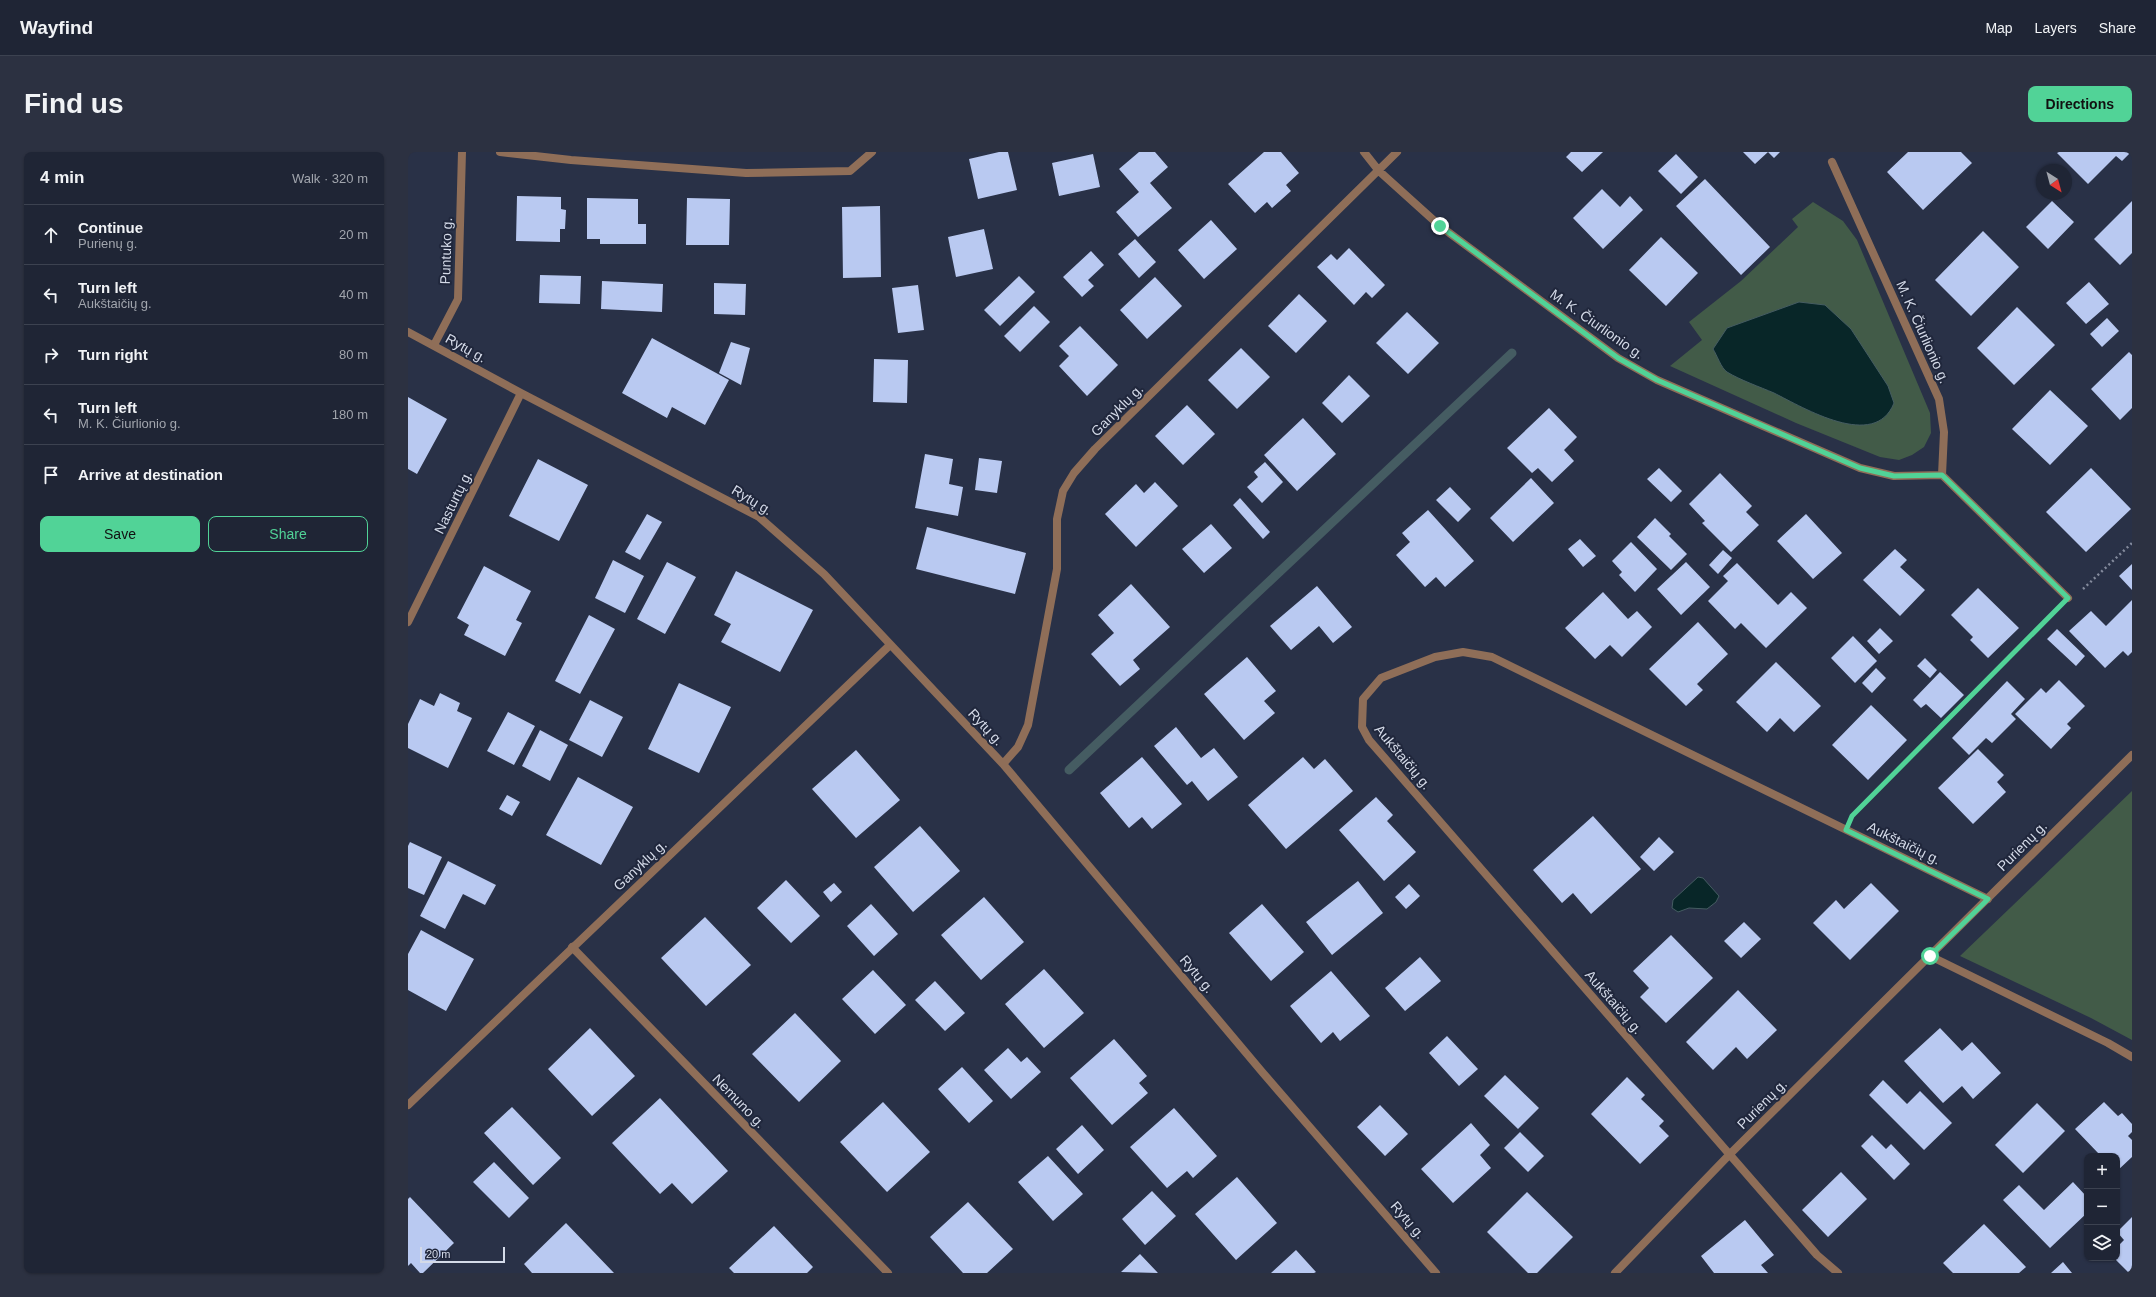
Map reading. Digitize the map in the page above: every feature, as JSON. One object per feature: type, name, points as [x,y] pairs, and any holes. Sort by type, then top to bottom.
[{"type":"street","name":"Puntuko g.","points":[[434,345],[458,299],[462,152]]},
{"type":"street","points":[[500,152],[571,160],[746,173],[850,171],[872,152]]},
{"type":"street","name":"M. K. Čiurlionio g.","points":[[1364,152],[1379,171],[1440,226],[1618,358],[1657,380],[1860,468],[1894,476],[1942,475],[1944,432],[1939,399],[1832,162]]},
{"type":"street","name":"Ganyklų g.","points":[[1003,764],[1018,747],[1028,725],[1056,569],[1057,519],[1063,491],[1074,473],[1095,449],[1397,152]]},
{"type":"street","name":"Rytų g.","points":[[408,332],[521,393],[759,517],[824,574],[1003,764],[1263,1073],[1436,1273]]},
{"type":"street","name":"Nasturtų g.","points":[[408,622],[521,393]]},
{"type":"street","points":[[1942,475],[2068,598]]},
{"type":"street","name":"Ganyklų g.","points":[[408,1105],[890,645]]},
{"type":"street","name":"Aukštaičių g.","points":[[1838,1273],[1817,1255],[1370,740],[1362,727],[1363,699],[1381,678],[1435,657],[1463,652],[1492,657],[1988,899]]},
{"type":"street","name":"Purienų g.","points":[[1615,1273],[1730,1154],[2132,755]]},
{"type":"street","name":"Nemuno g.","points":[[572,947],[888,1273]]},
{"type":"street","points":[[1930,956],[2108,1043],[2132,1057]]},
{"type":"path","points":[[1846,830],[1852,816],[2068,598],[2085,587],[2132,542]]},
{"type":"shaded area","points":[[1813,202],[1843,221],[1857,240],[1930,413],[1931,433],[1924,447],[1912,455],[1899,460],[1880,457],[1796,423],[1670,366],[1702,340],[1689,322],[1741,281],[1798,227],[1792,219]]},
{"type":"shaded area","points":[[1799,302],[1825,305],[1851,329],[1888,386],[1894,403],[1885,417],[1871,424],[1856,425],[1838,422],[1803,408],[1774,393],[1738,378],[1723,368],[1713,349],[1727,328]]},
{"type":"shaded area","points":[[2132,791],[2132,1040],[2091,1018],[1960,956]]},
{"type":"shaded area","points":[[1698,877],[1703,878],[1719,896],[1716,902],[1707,909],[1689,908],[1678,912],[1672,908],[1673,900]]},
{"type":"building","points":[[999,152],[1008,152],[1017,190],[978,199],[969,159]]},
{"type":"building","points":[[1139,152],[1155,152],[1168,167],[1150,183],[1172,208],[1138,237],[1116,212],[1139,192],[1119,169]]},
{"type":"building","points":[[1264,152],[1281,152],[1299,173],[1286,185],[1291,191],[1272,208],[1267,202],[1255,213],[1228,184]]},
{"type":"building","points":[[1571,152],[1603,152],[1582,172],[1566,157]]},
{"type":"building","points":[[1743,152],[1768,152],[1755,164]]},
{"type":"building","points":[[1768,152],[1780,152],[1774,158]]},
{"type":"building","points":[[1908,152],[1961,152],[1972,163],[1923,210],[1887,172]]},
{"type":"building","points":[[2131,152],[2122,161],[2116,156],[2088,184],[2072,168],[2072,164],[2068,164],[2057,153]]},
{"type":"building","points":[[1093,154],[1100,187],[1059,196],[1052,163]]},
{"type":"building","points":[[1676,154],[1698,177],[1681,194],[1658,171]]},
{"type":"building","points":[[1705,179],[1770,247],[1741,275],[1676,206]]},
{"type":"building","points":[[1602,189],[1620,207],[1630,196],[1643,210],[1603,249],[1573,218]]},
{"type":"building","points":[[517,196],[561,197],[561,209],[566,210],[565,229],[560,229],[560,242],[516,241]]},
{"type":"building","points":[[587,198],[638,199],[638,224],[646,224],[646,244],[600,244],[600,239],[587,239]]},
{"type":"building","points":[[687,198],[730,199],[729,245],[686,245]]},
{"type":"building","points":[[2052,201],[2074,222],[2048,249],[2026,227]]},
{"type":"building","points":[[2132,201],[2132,253],[2120,265],[2094,239]]},
{"type":"building","points":[[880,206],[881,277],[843,278],[842,207]]},
{"type":"building","points":[[1211,220],[1237,249],[1204,279],[1178,250]]},
{"type":"building","points":[[984,229],[993,269],[956,277],[948,237]]},
{"type":"building","points":[[1983,231],[2019,267],[1971,316],[1935,280]]},
{"type":"building","points":[[1661,237],[1698,273],[1666,306],[1629,270]]},
{"type":"building","points":[[1135,239],[1156,262],[1139,278],[1118,254]]},
{"type":"building","points":[[1349,248],[1385,285],[1372,298],[1366,292],[1354,305],[1317,267],[1331,254],[1337,260]]},
{"type":"building","points":[[1091,251],[1104,265],[1088,280],[1094,286],[1082,297],[1063,277]]},
{"type":"building","points":[[540,275],[581,276],[580,304],[539,303]]},
{"type":"building","points":[[1019,276],[1035,292],[1000,326],[984,310]]},
{"type":"building","points":[[1155,277],[1182,306],[1147,339],[1120,310]]},
{"type":"building","points":[[602,281],[663,284],[662,312],[601,309]]},
{"type":"building","points":[[2089,282],[2109,304],[2086,324],[2066,303]]},
{"type":"building","points":[[714,283],[746,284],[745,315],[714,314]]},
{"type":"building","points":[[918,285],[924,330],[898,333],[892,288]]},
{"type":"building","points":[[1299,294],[1327,321],[1296,353],[1268,326]]},
{"type":"building","points":[[1034,306],[1050,322],[1020,352],[1004,336]]},
{"type":"building","points":[[2017,307],[2055,345],[2014,385],[1977,348]]},
{"type":"building","points":[[1407,312],[1439,343],[1408,374],[1376,343]]},
{"type":"building","points":[[2107,318],[2119,331],[2102,347],[2090,334]]},
{"type":"building","points":[[1080,326],[1118,365],[1087,396],[1059,366],[1069,356],[1059,346]]},
{"type":"building","points":[[652,338],[729,380],[705,425],[672,407],[667,418],[622,393]]},
{"type":"building","points":[[731,342],[750,348],[741,385],[719,373]]},
{"type":"building","points":[[1241,348],[1270,377],[1237,409],[1208,380]]},
{"type":"building","points":[[2129,352],[2132,355],[2132,408],[2120,420],[2091,389]]},
{"type":"building","points":[[874,359],[908,360],[907,403],[873,402]]},
{"type":"building","points":[[1349,375],[1370,396],[1342,423],[1322,403]]},
{"type":"building","points":[[2050,390],[2088,426],[2050,465],[2012,429]]},
{"type":"building","points":[[408,397],[447,419],[417,474],[408,469]]},
{"type":"building","points":[[1187,405],[1215,434],[1183,465],[1155,436]]},
{"type":"building","points":[[1549,408],[1577,437],[1564,450],[1574,461],[1552,482],[1538,468],[1532,473],[1507,448]]},
{"type":"building","points":[[1303,418],[1336,454],[1297,491],[1264,455]]},
{"type":"building","points":[[925,454],[953,459],[949,484],[963,487],[958,516],[915,508]]},
{"type":"building","points":[[979,458],[1002,461],[997,493],[975,490]]},
{"type":"building","points":[[538,459],[588,485],[559,541],[509,516]]},
{"type":"building","points":[[1265,462],[1283,482],[1262,503],[1247,487],[1258,477],[1254,472]]},
{"type":"building","points":[[1659,468],[1682,491],[1671,502],[1647,479]]},
{"type":"building","points":[[2091,468],[2131,509],[2086,552],[2046,512]]},
{"type":"building","points":[[1720,473],[1752,506],[1746,512],[1759,525],[1731,552],[1702,523],[1705,521],[1689,504]]},
{"type":"building","points":[[1531,478],[1554,503],[1513,542],[1490,518]]},
{"type":"building","points":[[1155,482],[1178,506],[1136,547],[1105,514],[1136,484],[1144,493]]},
{"type":"building","points":[[1450,487],[1471,509],[1458,522],[1436,500]]},
{"type":"building","points":[[1240,498],[1270,532],[1263,539],[1233,505]]},
{"type":"building","points":[[1428,510],[1474,561],[1445,587],[1436,577],[1425,587],[1396,555],[1410,542],[1402,533]]},
{"type":"building","points":[[647,514],[662,522],[640,560],[625,552]]},
{"type":"building","points":[[1806,514],[1842,553],[1813,579],[1777,541]]},
{"type":"building","points":[[1655,518],[1671,534],[1669,536],[1687,554],[1671,570],[1637,537]]},
{"type":"building","points":[[1211,524],[1232,548],[1204,573],[1182,549]]},
{"type":"building","points":[[927,527],[1026,553],[1015,594],[916,569]]},
{"type":"building","points":[[1580,539],[1596,556],[1583,567],[1568,549]]},
{"type":"building","points":[[1631,542],[1657,569],[1635,592],[1619,575],[1622,572],[1612,561]]},
{"type":"building","points":[[1895,549],[1907,560],[1900,567],[1925,590],[1900,616],[1863,580]]},
{"type":"building","points":[[1723,550],[1732,558],[1718,574],[1709,565]]},
{"type":"building","points":[[613,560],[644,576],[625,613],[595,598]]},
{"type":"building","points":[[667,562],[696,577],[665,634],[637,619]]},
{"type":"building","points":[[1686,562],[1710,587],[1681,615],[1657,589]]},
{"type":"building","points":[[1737,563],[1778,605],[1791,592],[1807,608],[1766,648],[1741,623],[1735,629],[1708,601],[1728,581],[1723,576]]},
{"type":"building","points":[[2132,564],[2132,590],[2119,576]]},
{"type":"building","points":[[484,566],[531,591],[516,620],[522,623],[505,656],[464,635],[469,625],[457,618]]},
{"type":"building","points":[[736,571],[813,610],[780,672],[721,642],[731,624],[714,615]]},
{"type":"building","points":[[1131,584],[1170,627],[1133,660],[1140,669],[1120,686],[1091,654],[1114,633],[1098,615]]},
{"type":"building","points":[[1317,586],[1352,627],[1333,643],[1319,626],[1291,650],[1270,626]]},
{"type":"building","points":[[1978,588],[2019,628],[1988,658],[1970,640],[1973,637],[1951,615]]},
{"type":"building","points":[[1603,592],[1628,619],[1637,611],[1652,627],[1622,657],[1610,645],[1595,659],[1565,628]]},
{"type":"building","points":[[2132,600],[2132,652],[2128,656],[2123,651],[2105,668],[2069,631],[2091,611],[2106,626]]},
{"type":"building","points":[[589,615],[615,629],[580,694],[555,681]]},
{"type":"building","points":[[1698,622],[1728,654],[1697,684],[1703,690],[1686,706],[1649,669]]},
{"type":"building","points":[[1880,628],[1893,641],[1879,654],[1867,641]]},
{"type":"building","points":[[2057,629],[2085,656],[2076,666],[2047,639]]},
{"type":"building","points":[[1853,636],[1877,661],[1855,683],[1831,658]]},
{"type":"building","points":[[1247,657],[1276,691],[1264,701],[1275,713],[1244,740],[1204,694]]},
{"type":"building","points":[[1925,658],[1937,670],[1930,678],[1917,666]]},
{"type":"building","points":[[1776,662],[1821,706],[1794,732],[1780,718],[1767,732],[1736,702]]},
{"type":"building","points":[[1876,668],[1886,678],[1872,693],[1862,683]]},
{"type":"building","points":[[1940,672],[1964,695],[1941,718],[1926,704],[1921,708],[1913,700]]},
{"type":"building","points":[[2059,680],[2085,706],[2067,724],[2071,728],[2051,749],[2015,714],[2041,688],[2046,693]]},
{"type":"building","points":[[2007,681],[2025,699],[2011,714],[2016,719],[1992,743],[1986,738],[1969,755],[1952,738]]},
{"type":"building","points":[[679,683],[731,707],[699,773],[648,749]]},
{"type":"building","points":[[440,693],[460,703],[457,711],[472,718],[448,768],[408,748],[408,724],[420,699],[434,706]]},
{"type":"building","points":[[590,700],[623,717],[602,757],[569,740]]},
{"type":"building","points":[[1871,705],[1907,740],[1868,780],[1832,745]]},
{"type":"building","points":[[508,712],[535,726],[514,765],[487,751]]},
{"type":"building","points":[[1176,727],[1201,758],[1214,748],[1238,777],[1208,801],[1192,781],[1187,785],[1154,746]]},
{"type":"building","points":[[540,730],[568,745],[550,781],[522,766]]},
{"type":"building","points":[[1978,749],[2004,775],[1997,782],[2006,792],[1973,824],[1938,788]]},
{"type":"building","points":[[856,750],[900,800],[856,838],[812,789]]},
{"type":"building","points":[[1142,757],[1182,804],[1152,829],[1142,817],[1129,828],[1100,793]]},
{"type":"building","points":[[1303,757],[1314,769],[1325,759],[1353,791],[1286,849],[1248,805]]},
{"type":"building","points":[[578,777],[633,807],[601,865],[546,835]]},
{"type":"building","points":[[507,795],[520,802],[512,816],[499,809]]},
{"type":"building","points":[[1376,797],[1393,815],[1387,821],[1416,852],[1384,881],[1339,830]]},
{"type":"building","points":[[1593,816],[1641,869],[1591,914],[1573,893],[1562,903],[1533,870]]},
{"type":"building","points":[[920,826],[960,871],[913,912],[874,867]]},
{"type":"building","points":[[1659,837],[1674,852],[1654,871],[1640,857]]},
{"type":"building","points":[[410,842],[442,857],[424,895],[408,888],[408,846]]},
{"type":"building","points":[[448,861],[496,885],[485,905],[463,894],[445,929],[420,916]]},
{"type":"building","points":[[786,880],[820,916],[791,943],[757,908]]},
{"type":"building","points":[[1358,881],[1383,913],[1332,955],[1306,922]]},
{"type":"building","points":[[834,883],[842,892],[831,902],[823,892]]},
{"type":"building","points":[[1871,883],[1899,911],[1850,960],[1813,923],[1836,900],[1844,909]]},
{"type":"building","points":[[1409,884],[1420,896],[1406,909],[1395,897]]},
{"type":"building","points":[[984,897],[1024,942],[981,980],[941,935]]},
{"type":"building","points":[[871,904],[898,934],[874,956],[847,926]]},
{"type":"building","points":[[1262,904],[1304,952],[1271,981],[1229,933]]},
{"type":"building","points":[[705,917],[751,965],[706,1006],[661,958]]},
{"type":"building","points":[[1744,922],[1761,939],[1741,958],[1724,941]]},
{"type":"building","points":[[421,930],[474,959],[446,1011],[408,990],[408,954]]},
{"type":"building","points":[[1671,935],[1713,978],[1666,1023],[1640,997],[1649,988],[1633,971]]},
{"type":"building","points":[[1420,957],[1441,981],[1405,1011],[1385,988]]},
{"type":"building","points":[[1044,969],[1084,1013],[1044,1048],[1005,1004]]},
{"type":"building","points":[[873,970],[906,1005],[875,1034],[842,999]]},
{"type":"building","points":[[1331,971],[1370,1016],[1340,1041],[1333,1032],[1321,1043],[1290,1006]]},
{"type":"building","points":[[935,981],[965,1013],[945,1031],[915,1000]]},
{"type":"building","points":[[1738,990],[1777,1030],[1747,1059],[1736,1047],[1713,1070],[1686,1042]]},
{"type":"building","points":[[795,1013],[841,1061],[799,1102],[752,1054]]},
{"type":"building","points":[[590,1028],[635,1076],[592,1116],[548,1069]]},
{"type":"building","points":[[1940,1028],[1962,1051],[1972,1042],[2001,1073],[1973,1099],[1962,1086],[1943,1103],[1904,1061]]},
{"type":"building","points":[[1447,1036],[1478,1069],[1459,1086],[1429,1053]]},
{"type":"building","points":[[1114,1039],[1147,1076],[1139,1083],[1148,1093],[1112,1125],[1070,1078]]},
{"type":"building","points":[[1008,1048],[1021,1062],[1027,1057],[1041,1072],[1011,1099],[984,1070]]},
{"type":"building","points":[[962,1067],[993,1101],[969,1123],[938,1089]]},
{"type":"building","points":[[1505,1075],[1539,1108],[1518,1129],[1484,1096]]},
{"type":"building","points":[[1627,1077],[1645,1095],[1641,1099],[1664,1121],[1659,1126],[1669,1136],[1640,1164],[1591,1114]]},
{"type":"building","points":[[1883,1080],[1907,1104],[1920,1091],[1952,1123],[1924,1150],[1869,1095]]},
{"type":"building","points":[[660,1098],[728,1171],[692,1204],[672,1183],[660,1194],[612,1143]]},
{"type":"building","points":[[883,1102],[930,1152],[887,1192],[840,1142]]},
{"type":"building","points":[[2104,1102],[2118,1116],[2122,1113],[2132,1124],[2132,1132],[2128,1136],[2132,1140],[2132,1157],[2120,1168],[2120,1153],[2098,1153],[2075,1129]]},
{"type":"building","points":[[2037,1103],[2065,1131],[2023,1173],[1995,1145]]},
{"type":"building","points":[[1380,1105],[1408,1134],[1385,1156],[1357,1127]]},
{"type":"building","points":[[512,1107],[561,1158],[533,1185],[484,1133]]},
{"type":"building","points":[[1174,1108],[1217,1156],[1193,1178],[1187,1171],[1167,1188],[1130,1147]]},
{"type":"building","points":[[1471,1123],[1490,1145],[1480,1155],[1491,1168],[1453,1203],[1421,1169]]},
{"type":"building","points":[[1082,1125],[1104,1150],[1078,1174],[1056,1149]]},
{"type":"building","points":[[1520,1132],[1544,1156],[1528,1172],[1504,1148]]},
{"type":"building","points":[[1872,1135],[1886,1149],[1891,1144],[1910,1164],[1894,1180],[1861,1146]]},
{"type":"building","points":[[1048,1156],[1083,1194],[1053,1221],[1018,1182]]},
{"type":"building","points":[[494,1162],[529,1198],[509,1218],[473,1182]]},
{"type":"building","points":[[1841,1172],[1867,1199],[1828,1237],[1802,1210]]},
{"type":"building","points":[[1237,1177],[1277,1223],[1236,1260],[1195,1214]]},
{"type":"building","points":[[2073,1182],[2084,1194],[2084,1216],[2050,1248],[2003,1200],[2019,1185],[2044,1210]]},
{"type":"building","points":[[1152,1191],[1176,1216],[1145,1245],[1122,1219]]},
{"type":"building","points":[[1527,1192],[1573,1237],[1537,1273],[1528,1273],[1487,1232]]},
{"type":"building","points":[[410,1197],[454,1243],[423,1273],[420,1273],[411,1263],[408,1266],[408,1199]]},
{"type":"building","points":[[968,1202],[1013,1249],[987,1273],[963,1273],[930,1237]]},
{"type":"building","points":[[2132,1217],[2132,1273],[2129,1273],[2117,1261],[2120,1261],[2120,1244],[2124,1240],[2120,1235],[2120,1229]]},
{"type":"building","points":[[1745,1220],[1774,1255],[1761,1265],[1768,1273],[1714,1273],[1701,1256]]},
{"type":"building","points":[[566,1223],[614,1273],[532,1273],[524,1264]]},
{"type":"building","points":[[1984,1224],[2026,1267],[2019,1273],[1953,1273],[1943,1263]]},
{"type":"building","points":[[774,1226],[813,1267],[807,1273],[734,1273],[729,1268]]},
{"type":"building","points":[[1296,1250],[1316,1272],[1271,1273]]},
{"type":"building","points":[[1140,1254],[1158,1273],[1121,1272]]},
{"type":"building","points":[[2063,1262],[2072,1273],[2051,1273]]},
{"type":"waterway","points":[[1069,770],[1512,353]]},
{"type":"route","points":[[1440,226],[1618,358],[1657,380],[1860,468],[1894,476],[1942,475],[2068,598],[1852,816],[1846,830],[1988,899],[1930,956]]}]
